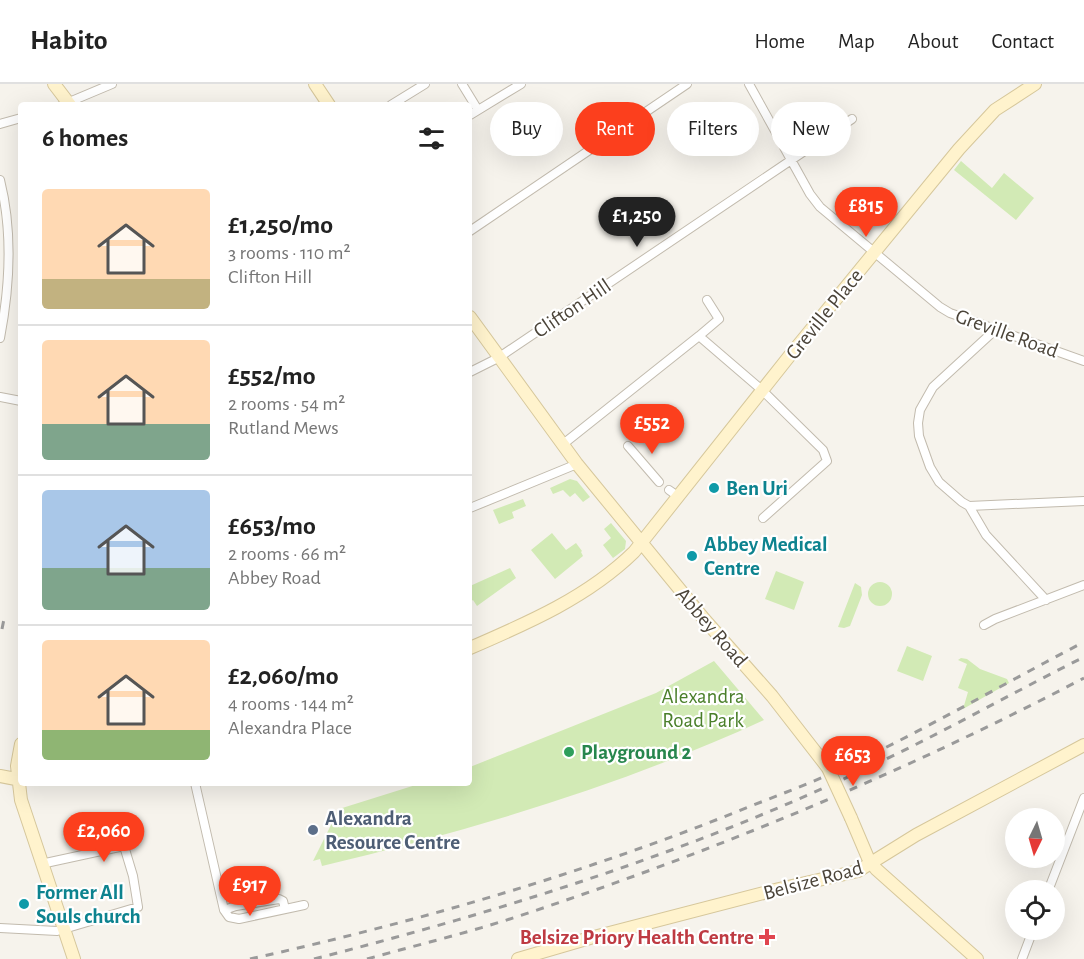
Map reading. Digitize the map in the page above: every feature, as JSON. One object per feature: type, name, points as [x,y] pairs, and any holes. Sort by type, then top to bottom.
[{"type":"main road","points":[[54,84],[66,102]]},
{"type":"main road","points":[[315,84],[327,102]]},
{"type":"main road","name":"Greville Place","points":[[472,647],[541,615],[583,592],[618,567],[642,544],[674,493],[763,391],[874,252],[990,114],[1035,84]]},
{"type":"main road","name":"Abbey Road","points":[[472,320],[577,464],[772,696],[828,768],[872,864],[977,959]]},
{"type":"main road","name":"Belsize Road","points":[[518,959],[779,889],[846,875],[872,864],[956,813],[1084,746]]},
{"type":"main road","points":[[0,776],[18,780]]},
{"type":"main road","points":[[20,786],[21,800],[41,864],[74,959]]},
{"type":"street","points":[[72,102],[112,84]]},
{"type":"street","points":[[396,102],[425,84]]},
{"type":"street","points":[[462,84],[478,110]]},
{"type":"street","points":[[472,114],[520,84]]},
{"type":"street","points":[[472,230],[687,84]]},
{"type":"street","name":"Greville Road","points":[[749,84],[810,194],[820,207],[940,307],[995,330],[1084,361]]},
{"type":"street","points":[[0,124],[18,119]]},
{"type":"street","name":"Clifton Hill","points":[[472,371],[498,358],[852,119]]},
{"type":"street","points":[[0,180],[5,202],[9,244],[7,293],[0,338]]},
{"type":"street","points":[[562,445],[719,319],[707,300]]},
{"type":"street","points":[[995,330],[933,387],[920,410],[919,436],[930,467],[939,482],[969,506],[986,535],[1046,600]]},
{"type":"street","points":[[699,336],[763,391],[823,450],[826,461],[763,518]]},
{"type":"street","points":[[0,397],[18,400]]},
{"type":"street","points":[[628,446],[659,482]]},
{"type":"street","points":[[472,507],[577,464]]},
{"type":"street","points":[[969,506],[1084,501]]},
{"type":"street","points":[[984,626],[1084,585]]},
{"type":"street","points":[[196,786],[224,910],[229,916],[239,919],[304,905]]},
{"type":"street","points":[[1052,880],[1084,798]]},
{"type":"street","points":[[0,928],[55,931],[138,907],[126,848],[122,846],[41,864]]},
{"type":"street","points":[[224,910],[279,899],[283,901],[285,909]]},
{"type":"street","points":[[1022,959],[1029,940]]},
{"type":"green space","points":[[961,161],[992,188],[1004,173],[1034,198],[1016,220],[954,170]]},
{"type":"green space","points":[[570,479],[577,481],[590,497],[583,502],[575,493],[570,497],[563,490],[553,494],[550,488]]},
{"type":"green space","points":[[523,499],[526,506],[512,512],[514,518],[499,524],[493,510]]},
{"type":"green space","points":[[611,523],[626,541],[625,549],[613,558],[603,545],[611,538],[604,529]]},
{"type":"green space","points":[[552,533],[566,550],[576,543],[583,556],[555,579],[531,550]]},
{"type":"green space","points":[[510,568],[516,578],[477,606],[472,601],[472,585]]},
{"type":"green space","points":[[776,571],[804,582],[794,610],[765,599]]},
{"type":"green space","points":[[880,582],[889,585],[892,594],[889,603],[880,606],[871,603],[868,594],[871,585]]},
{"type":"green space","points":[[855,583],[861,587],[862,595],[850,626],[838,627]]},
{"type":"green space","points":[[907,646],[932,656],[923,681],[897,671]]},
{"type":"green space","points":[[967,659],[980,669],[1007,679],[1009,683],[963,709],[968,692],[958,688],[967,664],[958,660]]},
{"type":"green space","name":"Alexandra Road Park","points":[[714,661],[764,720],[657,765],[547,804],[435,837],[322,866],[320,859],[313,861],[339,809],[412,786],[472,786],[472,766],[656,693]]},
{"type":"railway","points":[[2,629],[4,619]]},
{"type":"railway","points":[[250,959],[378,928],[504,893],[690,830],[848,766],[1084,642]]},
{"type":"railway","points":[[314,959],[519,902],[719,832],[880,762],[1084,657]]},
{"type":"railway","points":[[367,959],[516,917],[734,838],[876,779],[1084,678]]},
{"type":"place","name":"Ben Uri","points":[[714,488]]},
{"type":"place","name":"Abbey Medical Centre","points":[[692,556]]},
{"type":"place","name":"Playground 2","points":[[569,752]]},
{"type":"place","name":"Alexandra Resource Centre","points":[[313,830]]},
{"type":"place","name":"Former All Souls church","points":[[24,904]]},
{"type":"place","name":"Belsize Priory Health Centre","points":[[767,937]]}]
